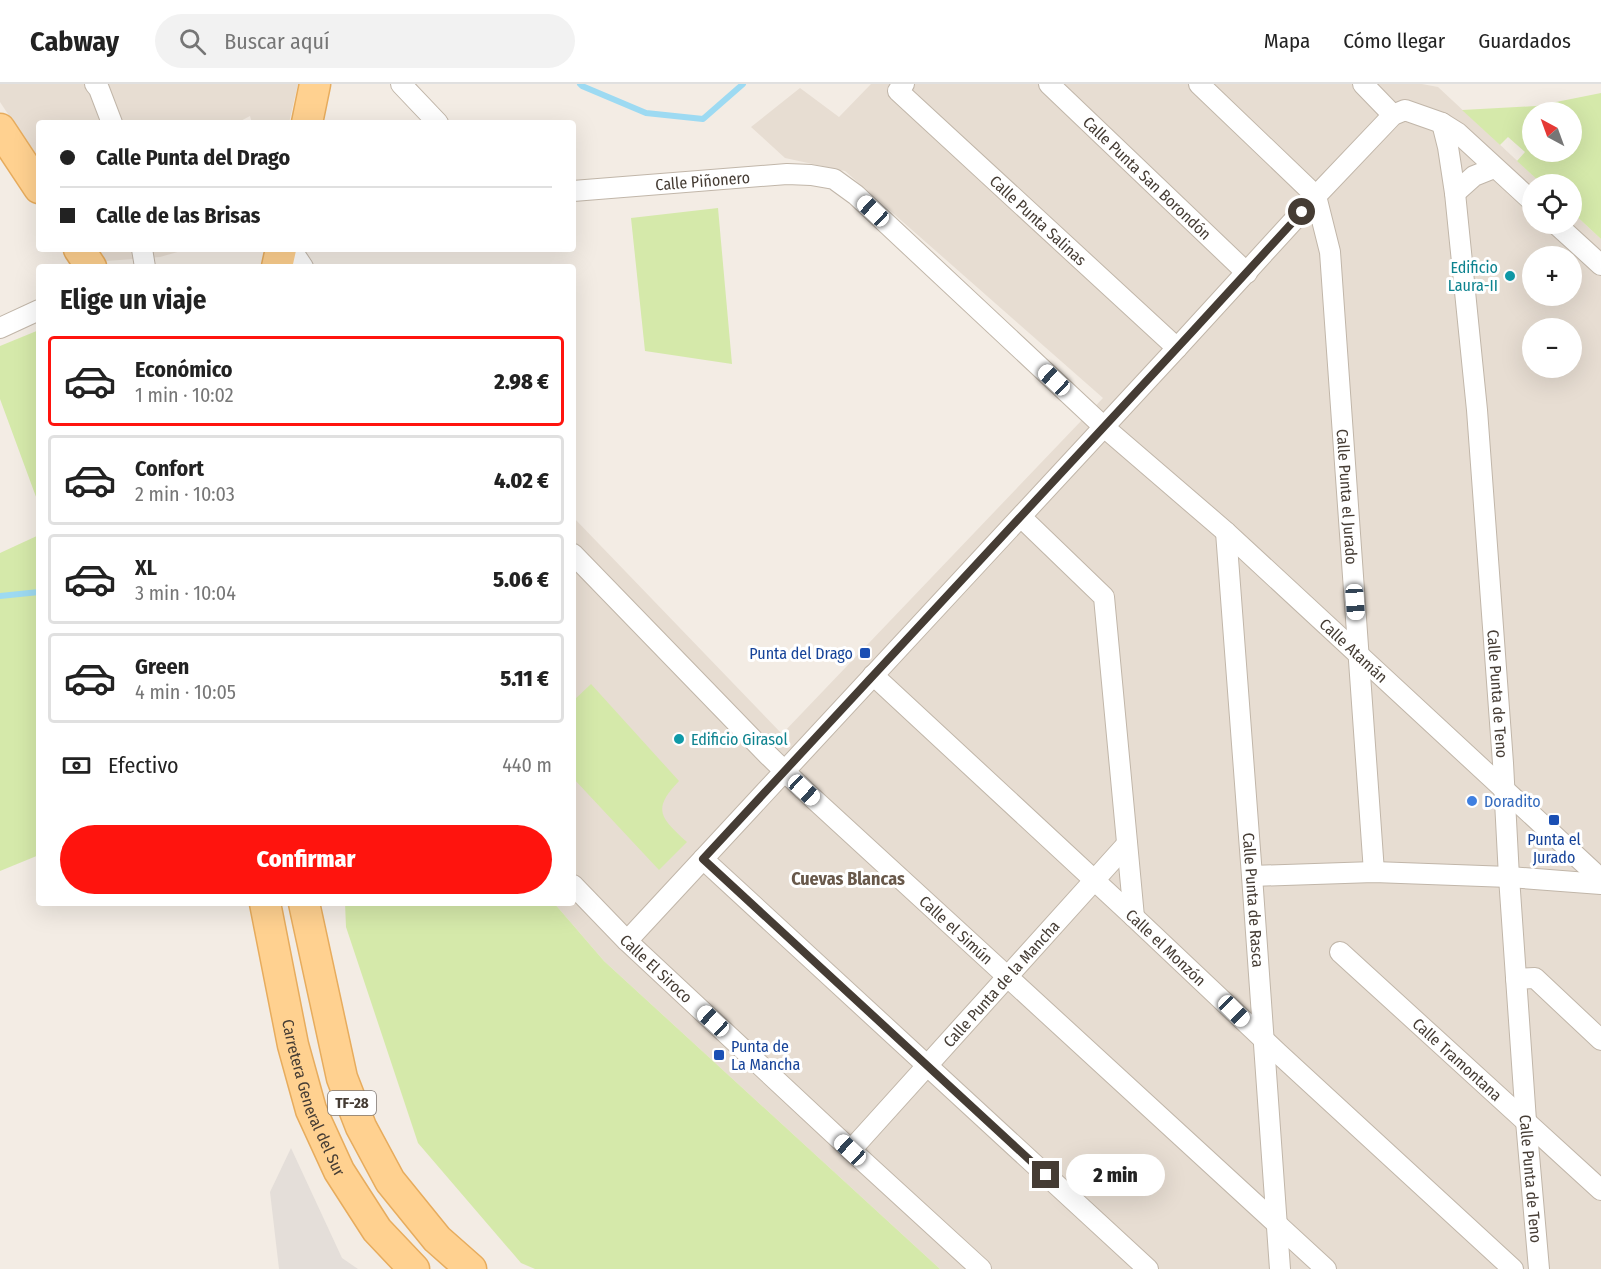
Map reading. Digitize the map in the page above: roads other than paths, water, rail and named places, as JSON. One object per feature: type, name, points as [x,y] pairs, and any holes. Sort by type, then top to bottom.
[{"type":"main road","points":[[308,120],[315,84]]},
{"type":"main road","points":[[0,129],[36,183]]},
{"type":"main road","name":"Carretera General del Sur","points":[[266,906],[293,1045],[311,1110],[339,1171],[377,1230],[414,1269]]},
{"type":"main road","name":"Carretera General del Sur","points":[[305,906],[342,1078],[361,1127],[390,1181],[437,1239],[471,1269]]},
{"type":"street","points":[[401,84],[435,120]]},
{"type":"street","name":"Calle Punta San Borondón","points":[[1049,84],[1247,273]]},
{"type":"street","points":[[1199,84],[1316,196]]},
{"type":"street","points":[[1363,84],[1399,113],[1442,123],[1458,134],[1522,192]]},
{"type":"street","points":[[101,86],[111,120]]},
{"type":"street","name":"Calle Punta Salinas","points":[[901,87],[1177,348]]},
{"type":"street","points":[[627,941],[1316,196],[1399,113]]},
{"type":"street","name":"Calle Punta de Teno","points":[[1442,123],[1455,193],[1476,410],[1505,791],[1526,1121],[1539,1269]]},
{"type":"street","points":[[1455,193],[1474,176],[1494,168]]},
{"type":"street","name":"Calle Piñonero","points":[[576,191],[787,174],[834,179]]},
{"type":"street","name":"Calle Atamán","points":[[834,179],[856,195],[1104,427],[1226,532],[1601,879]]},
{"type":"street","name":"Calle Punta el Jurado","points":[[1316,196],[1330,252],[1374,872]]},
{"type":"street","points":[[1567,234],[1601,265]]},
{"type":"street","points":[[0,328],[36,311]]},
{"type":"street","points":[[1021,517],[1104,597],[1134,917]]},
{"type":"street","name":"Calle Punta de Rasca","points":[[1226,532],[1280,1269]]},
{"type":"street","name":"Calle el Simún","points":[[576,557],[784,771],[1326,1269]]},
{"type":"street","name":"Calle el Monzón","points":[[873,675],[1513,1269]]},
{"type":"street","name":"Calle Punta de la Mancha","points":[[850,1150],[1127,844]]},
{"type":"street","points":[[703,859],[1148,1269]]},
{"type":"street","points":[[1252,876],[1374,872],[1509,877],[1601,884]]},
{"type":"street","name":"Calle El Siroco","points":[[576,888],[627,941],[981,1269]]},
{"type":"street","name":"Calle Tramontana","points":[[1340,952],[1601,1190]]},
{"type":"street","points":[[1516,979],[1535,978],[1601,1040]]},
{"type":"waterway","points":[[580,84],[646,113],[703,119],[743,84]]},
{"type":"waterway","points":[[0,596],[36,592]]},
{"type":"place","name":"Edificio Laura-II","points":[[1510,276]]},
{"type":"place","name":"Punta del Drago","points":[[865,653]]},
{"type":"place","name":"Edificio Girasol","points":[[679,739]]},
{"type":"place","name":"Doradito","points":[[1472,801]]},
{"type":"place","name":"Punta el Jurado","points":[[1554,820]]},
{"type":"place","name":"Punta de La Mancha","points":[[719,1055]]},
{"type":"district","name":"Cuevas Blancas","points":[[848,879]]}]
